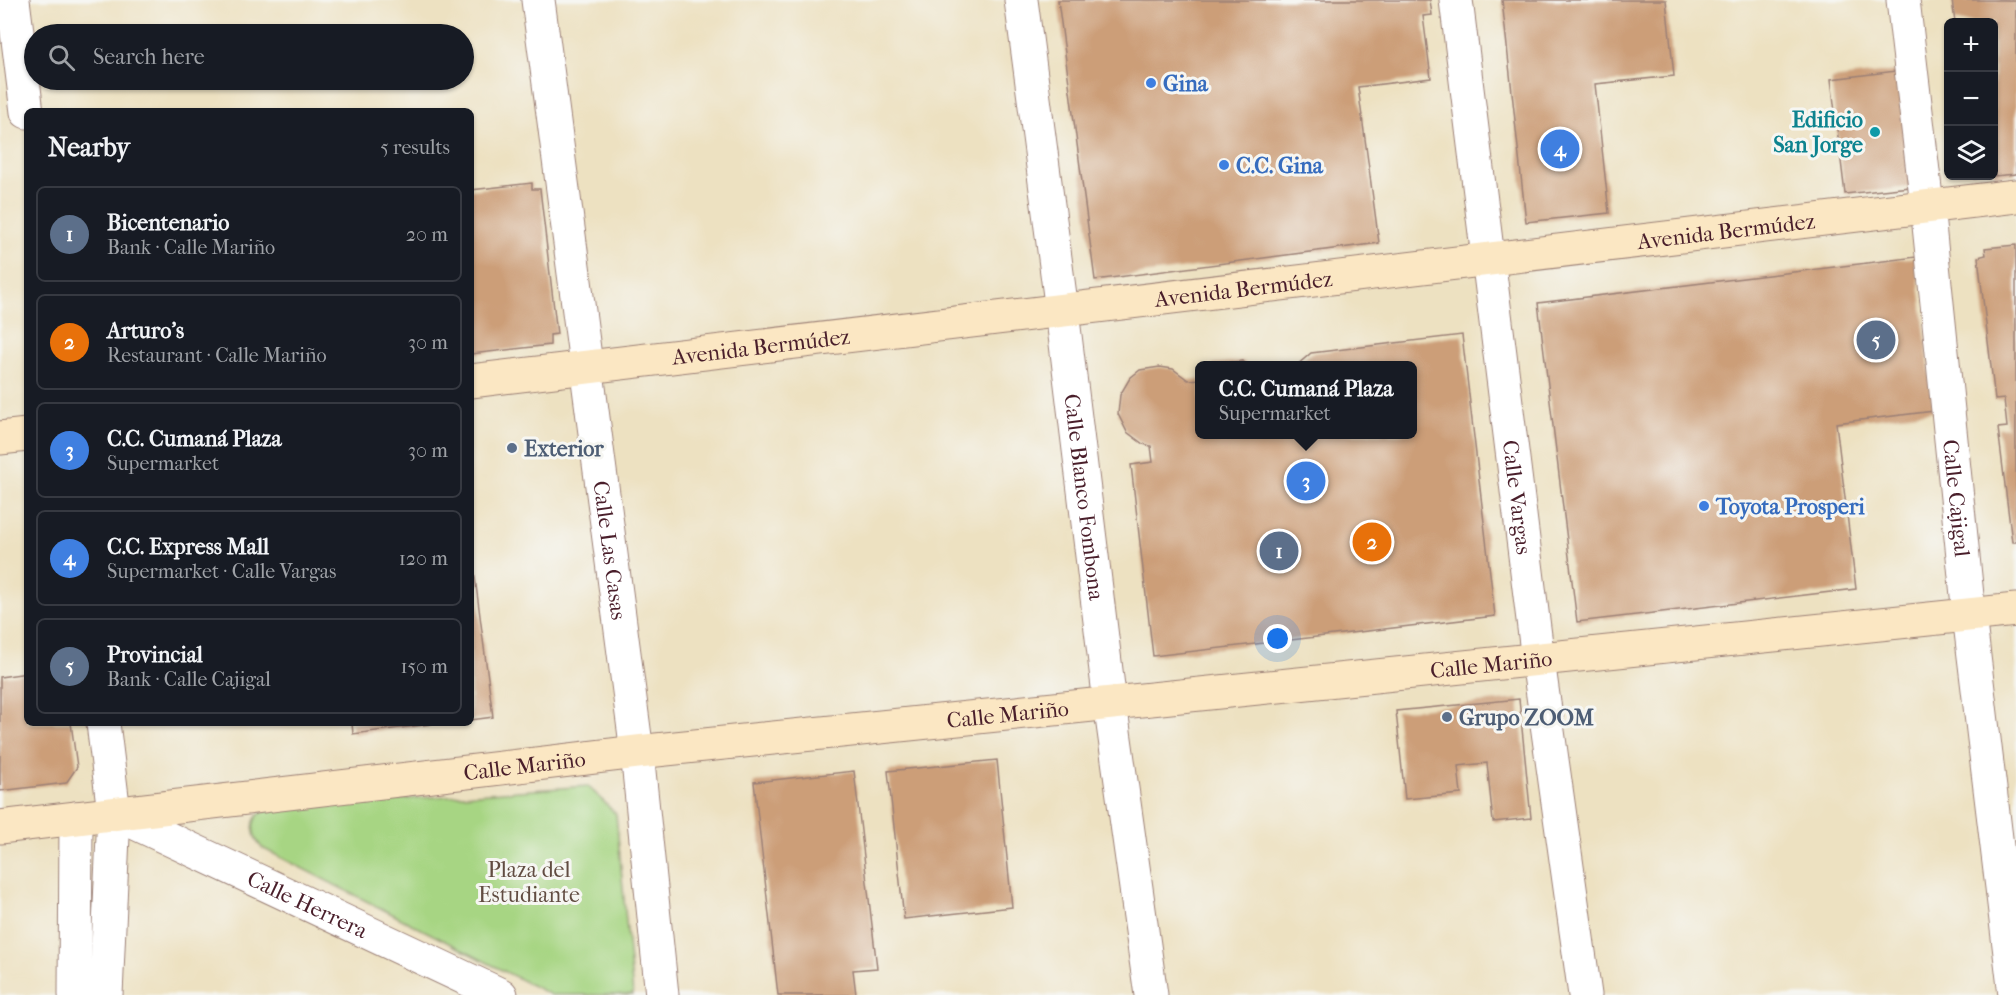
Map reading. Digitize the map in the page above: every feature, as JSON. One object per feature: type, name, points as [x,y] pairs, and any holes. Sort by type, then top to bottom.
[{"type":"street","points":[[13,0],[24,88]]},
{"type":"street","name":"Calle Las Casas","points":[[538,0],[637,752],[662,995]]},
{"type":"street","name":"Calle Blanco Fombona","points":[[1021,0],[1110,704],[1151,995]]},
{"type":"street","name":"Calle Vargas","points":[[1456,0],[1538,660],[1585,995]]},
{"type":"street","name":"Calle Cajigal","points":[[1903,0],[2012,994]]},
{"type":"street","points":[[24,90],[26,108]]},
{"type":"street","name":"Avenida Bermúdez","points":[[474,381],[2016,196]]},
{"type":"street","points":[[0,438],[24,435]]},
{"type":"street","name":"Calle Mariño","points":[[0,827],[637,752],[2016,610]]},
{"type":"street","points":[[103,726],[114,813],[106,995]]},
{"type":"street","name":"Calle Herrera","points":[[114,813],[501,995]]},
{"type":"street","points":[[75,995],[76,818]]},
{"type":"green space","name":"Plaza del Estudiante","points":[[588,786],[616,814],[633,995],[551,995],[262,848],[253,825],[261,813],[281,808]]},
{"type":"building","name":"C.C. Gina","points":[[1058,0],[1430,0],[1432,15],[1423,16],[1431,78],[1358,87],[1379,243],[1095,280]]},
{"type":"building","points":[[1502,0],[1666,0],[1674,76],[1595,84],[1609,213],[1526,222]]},
{"type":"building","points":[[1952,0],[2016,0],[2016,174],[1998,176],[1998,18],[1954,18]]},
{"type":"building","name":"Edificio San Jorge","points":[[1904,70],[1919,186],[1845,194],[1831,79]]},
{"type":"building","points":[[532,183],[532,189],[540,189],[557,334],[550,335],[550,345],[474,354],[474,190]]},
{"type":"building","points":[[2016,245],[2016,542],[2012,542],[1998,428],[2007,427],[2004,399],[1995,400],[1978,257],[1986,255],[1985,248]]},
{"type":"building","name":"Toyota Prosperi","points":[[1916,257],[1934,411],[1836,423],[1856,589],[1577,622],[1538,303]]},
{"type":"building","points":[[1462,335],[1495,616],[1153,656],[1131,465],[1153,462],[1151,446],[1143,444],[1127,432],[1118,414],[1120,395],[1130,378],[1140,370],[1160,367],[1173,369],[1188,380],[1195,379],[1195,439],[1417,439],[1417,361],[1302,361],[1311,353]]},
{"type":"building","points":[[474,570],[493,717],[474,720]]},
{"type":"building","points":[[24,673],[24,726],[71,726],[77,767],[66,783],[0,791],[0,677]]},
{"type":"building","points":[[1519,699],[1531,818],[1493,822],[1487,763],[1458,766],[1461,794],[1405,799],[1396,711]]},
{"type":"building","points":[[352,726],[415,726],[353,734]]},
{"type":"building","points":[[997,760],[1012,907],[904,919],[888,771]]},
{"type":"building","points":[[854,771],[877,968],[853,970],[856,995],[778,995],[754,782]]},
{"type":"place","name":"Gina","points":[[1151,83]]},
{"type":"place","name":"Edificio San Jorge","points":[[1875,132]]},
{"type":"place","name":"C.C. Express Mall","points":[[1560,149]]},
{"type":"place","name":"C.C. Gina","points":[[1224,165]]},
{"type":"place","name":"Provincial","points":[[1876,340]]},
{"type":"place","name":"Exterior","points":[[512,448]]},
{"type":"place","name":"C.C. Cumaná Plaza","points":[[1306,481]]},
{"type":"place","name":"Toyota Prosperi","points":[[1704,506]]},
{"type":"place","name":"Arturo's","points":[[1372,542]]},
{"type":"place","name":"Bicentenario","points":[[1279,551]]},
{"type":"place","name":"Grupo ZOOM","points":[[1447,717]]}]
